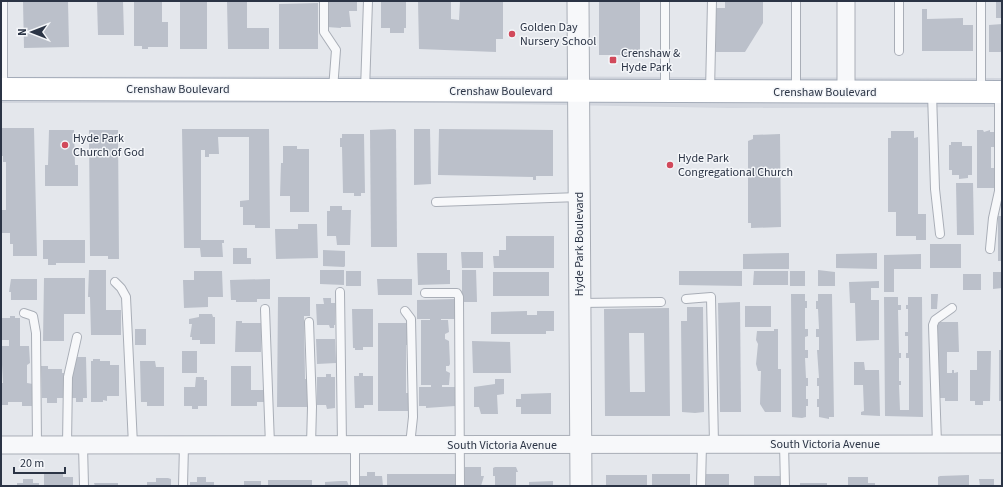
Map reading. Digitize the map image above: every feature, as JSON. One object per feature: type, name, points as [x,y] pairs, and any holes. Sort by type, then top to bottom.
[{"type":"main road","name":"Crenshaw Boulevard","points":[[2,89],[578,92],[994,92]]},
{"type":"street","name":"Hyde Park Boulevard","points":[[578,1],[581,486]]},
{"type":"street","points":[[846,1],[846,92]]},
{"type":"street","name":"South Victoria Avenue","points":[[1,445],[1002,444]]},
{"type":"lane","points":[[2,89],[3,1]]},
{"type":"lane","points":[[324,1],[324,32],[336,50],[333,90]]},
{"type":"lane","points":[[366,90],[368,1]]},
{"type":"lane","points":[[665,1],[665,92]]},
{"type":"lane","points":[[710,92],[712,1]]},
{"type":"lane","points":[[796,1],[796,92]]},
{"type":"lane","points":[[899,1],[899,51]]},
{"type":"lane","points":[[981,1],[994,92],[999,191],[990,249]]},
{"type":"lane","points":[[932,92],[935,189],[940,234]]},
{"type":"lane","points":[[436,202],[579,198]]},
{"type":"lane","points":[[115,282],[126,296],[133,445]]},
{"type":"lane","points":[[340,292],[348,445],[355,486]]},
{"type":"lane","points":[[425,293],[457,293],[459,296],[460,486]]},
{"type":"lane","points":[[686,299],[711,298],[708,444],[701,486]]},
{"type":"lane","points":[[579,303],[661,302]]},
{"type":"lane","points":[[937,444],[933,325],[935,320],[952,308]]},
{"type":"lane","points":[[265,309],[270,445]]},
{"type":"lane","points":[[405,311],[411,319],[413,417],[410,445]]},
{"type":"lane","points":[[24,313],[33,316],[36,333],[37,445]]},
{"type":"lane","points":[[309,322],[312,407],[311,445]]},
{"type":"lane","points":[[78,337],[68,377],[75,445],[84,486]]},
{"type":"lane","points":[[784,444],[785,486]]},
{"type":"lane","points":[[183,486],[184,445]]},
{"type":"shaded area","points":[[447,76],[1002,78],[1002,107],[729,108],[447,103],[1,103],[1,77]]},
{"type":"building","points":[[23,1],[68,1],[69,47],[24,48]]},
{"type":"building","points":[[97,1],[123,1],[124,35],[98,35]]},
{"type":"building","points":[[134,1],[162,1],[162,22],[168,22],[168,47],[148,47],[148,49],[142,49],[142,46],[134,46]]},
{"type":"building","points":[[180,1],[207,1],[207,49],[180,49]]},
{"type":"building","points":[[227,1],[247,1],[247,28],[269,28],[269,49],[228,49]]},
{"type":"building","points":[[327,1],[357,1],[357,11],[349,11],[351,27],[327,27]]},
{"type":"building","points":[[381,1],[406,1],[406,28],[404,28],[404,33],[390,33],[390,28],[381,28]]},
{"type":"building","points":[[418,1],[451,1],[451,19],[459,20],[460,1],[503,1],[503,39],[496,39],[496,52],[419,49]]},
{"type":"building","points":[[599,1],[640,1],[640,55],[599,55]]},
{"type":"building","points":[[725,1],[763,1],[763,23],[745,52],[716,52],[716,8],[725,8]]},
{"type":"building","points":[[996,1],[1002,1],[1002,18],[996,18]]},
{"type":"building","points":[[318,3],[318,49],[279,49],[279,4]]},
{"type":"building","points":[[922,9],[927,9],[927,19],[963,18],[963,25],[973,25],[973,51],[922,51]]},
{"type":"building","points":[[1002,24],[1002,52],[989,52],[989,25]]},
{"type":"building","points":[[1,128],[34,128],[37,256],[13,256],[13,244],[10,244],[10,233],[1,233],[1,210],[6,210],[6,162],[3,162],[3,156],[1,156]]},
{"type":"building","points":[[182,129],[269,129],[270,228],[255,228],[255,225],[243,225],[243,207],[240,207],[240,201],[249,200],[249,137],[218,137],[219,154],[209,154],[209,157],[205,157],[205,150],[201,150],[201,240],[224,240],[224,243],[222,243],[223,257],[201,257],[200,248],[184,248]]},
{"type":"building","points":[[414,129],[430,129],[431,184],[414,185]]},
{"type":"building","points":[[439,129],[553,130],[553,176],[536,176],[536,180],[533,180],[533,177],[438,175]]},
{"type":"building","points":[[49,130],[74,130],[75,165],[78,165],[78,186],[45,186],[45,165],[48,165]]},
{"type":"building","points":[[89,130],[118,130],[119,259],[108,259],[108,256],[90,256]]},
{"type":"building","points":[[370,130],[396,130],[397,247],[371,247]]},
{"type":"building","points":[[977,130],[983,130],[984,132],[990,130],[990,132],[994,132],[995,147],[991,147],[991,168],[994,168],[995,188],[977,188]]},
{"type":"building","points":[[891,131],[914,131],[914,138],[918,137],[918,214],[926,214],[926,240],[916,240],[916,236],[896,236],[896,212],[888,212],[888,138],[891,138]]},
{"type":"building","points":[[342,134],[364,134],[365,193],[361,193],[361,196],[354,196],[354,193],[343,193],[342,147],[340,147],[340,138],[342,138]]},
{"type":"building","points":[[780,134],[781,227],[751,228],[751,223],[748,223],[748,141],[753,139],[753,135]]},
{"type":"building","points":[[951,142],[962,142],[962,146],[972,146],[972,175],[968,175],[968,178],[959,179],[959,175],[952,175],[952,170],[949,170],[949,145],[951,145]]},
{"type":"building","points":[[283,146],[297,146],[297,149],[309,149],[309,212],[290,212],[290,196],[280,196]]},
{"type":"building","points":[[956,183],[973,183],[974,235],[957,235]]},
{"type":"building","points":[[330,206],[342,206],[342,210],[351,210],[350,245],[337,245],[336,236],[327,236],[327,211],[330,211]]},
{"type":"building","points":[[998,216],[1002,216],[1002,261],[998,261]]},
{"type":"building","points":[[298,224],[317,224],[318,258],[276,259],[275,229],[298,229]]},
{"type":"building","points":[[506,236],[554,236],[554,268],[494,268],[493,256],[499,256],[499,250],[506,250]]},
{"type":"building","points":[[43,240],[85,240],[85,263],[56,263],[56,265],[48,265],[48,259],[43,259]]},
{"type":"building","points":[[930,244],[961,244],[961,268],[930,268]]},
{"type":"building","points":[[233,248],[247,248],[247,258],[251,258],[251,264],[233,264]]},
{"type":"building","points":[[323,250],[345,251],[345,266],[323,266]]},
{"type":"building","points":[[461,252],[483,252],[483,268],[462,268]]},
{"type":"building","points":[[417,253],[447,253],[447,270],[450,270],[450,284],[418,285]]},
{"type":"building","points":[[789,253],[789,269],[743,269],[743,254]]},
{"type":"building","points":[[877,253],[877,269],[836,268],[836,254]]},
{"type":"building","points":[[921,254],[921,269],[894,269],[894,292],[884,292],[884,255]]},
{"type":"building","points":[[89,270],[106,270],[106,310],[121,310],[121,335],[91,335],[90,297],[88,297]]},
{"type":"building","points":[[320,270],[344,270],[344,285],[320,284]]},
{"type":"building","points":[[462,270],[476,270],[477,302],[462,302]]},
{"type":"building","points":[[818,270],[835,272],[835,286],[818,286]]},
{"type":"building","points":[[194,271],[222,271],[223,297],[208,297],[208,307],[184,308],[183,280],[194,280]]},
{"type":"building","points":[[346,271],[361,271],[361,286],[346,286]]},
{"type":"building","points":[[679,271],[742,271],[742,286],[679,285]]},
{"type":"building","points":[[754,271],[788,271],[788,285],[753,285]]},
{"type":"building","points":[[790,271],[805,271],[805,286],[790,286]]},
{"type":"building","points":[[493,272],[549,272],[549,296],[493,296]]},
{"type":"building","points":[[993,272],[1002,272],[1002,288],[993,289]]},
{"type":"building","points":[[963,274],[981,274],[981,290],[963,290]]},
{"type":"building","points":[[44,278],[85,278],[85,314],[64,314],[64,341],[43,341]]},
{"type":"building","points":[[11,279],[37,279],[37,300],[11,300],[11,292],[9,292]]},
{"type":"building","points":[[270,279],[270,299],[257,299],[257,302],[236,302],[236,300],[231,300],[230,280]]},
{"type":"building","points":[[377,279],[412,279],[412,295],[378,295]]},
{"type":"building","points":[[879,281],[879,288],[871,288],[871,300],[879,300],[879,340],[856,341],[855,303],[850,303],[849,282]]},
{"type":"building","points":[[791,294],[805,294],[805,301],[807,301],[807,308],[805,308],[805,329],[808,329],[808,336],[805,337],[805,350],[808,350],[808,358],[805,358],[806,378],[808,378],[808,386],[806,386],[806,399],[808,399],[808,406],[806,406],[806,417],[802,418],[792,417]]},
{"type":"building","points":[[818,294],[832,294],[834,417],[829,417],[829,419],[819,417],[819,407],[817,407],[817,399],[819,399],[819,386],[817,386],[817,378],[819,378],[817,350],[819,350],[819,337],[816,337],[816,329],[819,329],[816,301],[818,301]]},
{"type":"building","points":[[931,294],[938,294],[937,309],[931,309]]},
{"type":"building","points":[[278,297],[310,297],[310,316],[304,316],[305,379],[307,379],[308,407],[277,407]]},
{"type":"building","points":[[884,297],[898,297],[898,305],[901,305],[901,310],[898,310],[899,353],[901,353],[901,358],[899,358],[899,381],[901,381],[901,385],[899,385],[900,410],[909,410],[909,358],[906,358],[906,353],[908,353],[908,336],[905,336],[905,332],[908,332],[908,309],[906,309],[906,305],[908,305],[908,297],[922,297],[923,417],[885,416]]},
{"type":"building","points":[[323,298],[331,298],[331,303],[335,303],[334,328],[330,328],[329,325],[317,325],[316,304],[324,304]]},
{"type":"building","points":[[455,299],[455,319],[441,320],[448,320],[449,332],[445,334],[445,339],[449,341],[450,364],[449,366],[446,366],[446,371],[450,373],[449,385],[442,385],[442,387],[455,387],[455,406],[426,408],[426,406],[419,406],[419,387],[431,387],[431,385],[421,385],[421,320],[430,319],[417,319],[417,300]]},
{"type":"building","points":[[740,302],[741,412],[720,412],[718,303]]},
{"type":"building","points":[[745,306],[771,306],[771,327],[745,327]]},
{"type":"building","points":[[687,307],[703,307],[704,412],[682,412],[681,321],[687,321]]},
{"type":"building","points":[[669,308],[670,416],[605,416],[604,309]],"holes":[[[629,333],[644,333],[645,392],[630,392]]]},
{"type":"building","points":[[352,309],[373,309],[373,347],[363,347],[363,350],[355,350],[355,348],[353,348]]},
{"type":"building","points":[[527,311],[527,315],[537,315],[537,311],[554,311],[554,331],[546,331],[546,334],[491,334],[491,312]]},
{"type":"building","points":[[199,314],[212,314],[213,317],[215,317],[215,344],[200,344],[200,340],[192,340],[192,337],[190,337],[192,324],[189,324],[189,319],[199,317]]},
{"type":"building","points":[[10,316],[20,318],[20,346],[29,346],[30,363],[27,365],[27,383],[33,384],[33,406],[22,406],[22,402],[8,402],[8,405],[1,405],[1,383],[3,383],[1,346],[9,346],[9,340],[1,340],[1,318],[10,318]]},
{"type":"building","points":[[236,321],[242,321],[242,323],[261,323],[261,352],[235,352]]},
{"type":"building","points":[[936,322],[958,322],[959,352],[947,352],[947,373],[952,373],[952,370],[954,370],[954,373],[958,372],[958,401],[945,401],[945,398],[938,398]]},
{"type":"building","points":[[378,323],[408,323],[408,345],[406,345],[406,393],[409,393],[409,411],[378,411]]},
{"type":"building","points":[[135,329],[146,329],[146,345],[135,345]]},
{"type":"building","points":[[774,329],[778,329],[778,369],[781,369],[781,412],[765,412],[760,404],[761,371],[758,371],[756,364],[758,344],[756,340],[757,331],[774,331]]},
{"type":"building","points":[[316,339],[335,339],[336,363],[317,364]]},
{"type":"building","points":[[472,341],[510,342],[511,373],[473,373]]},
{"type":"building","points":[[999,350],[1002,350],[1002,401],[999,401]]},
{"type":"building","points":[[182,351],[197,351],[197,373],[182,373]]},
{"type":"building","points":[[977,351],[991,351],[990,401],[983,401],[983,405],[975,405],[975,401],[970,401],[970,370],[977,370]]},
{"type":"building","points":[[74,357],[86,357],[87,398],[83,398],[83,402],[76,402],[76,398],[70,398]]},
{"type":"building","points":[[93,359],[110,361],[110,365],[119,365],[119,396],[107,396],[107,401],[103,400],[103,402],[91,402],[91,361],[93,361]]},
{"type":"building","points":[[140,361],[155,361],[156,367],[164,367],[164,406],[147,406],[147,402],[141,402]]},
{"type":"building","points":[[854,362],[864,362],[865,370],[879,370],[880,416],[861,415],[861,412],[864,411],[863,385],[854,385]]},
{"type":"building","points":[[41,366],[48,366],[48,369],[62,369],[62,373],[64,373],[63,398],[57,398],[57,403],[47,403],[47,398],[42,398]]},
{"type":"building","points":[[231,366],[251,366],[251,390],[264,390],[264,402],[257,402],[257,406],[231,406]]},
{"type":"building","points":[[359,373],[363,373],[363,376],[373,376],[373,405],[364,405],[364,408],[355,408],[354,376],[359,376]]},
{"type":"building","points":[[326,374],[331,374],[331,377],[335,377],[335,408],[327,409],[326,405],[317,405],[317,377],[326,377]]},
{"type":"building","points":[[196,377],[204,377],[204,380],[207,380],[207,406],[198,406],[198,409],[192,409],[192,406],[184,406],[184,387],[195,387]]},
{"type":"building","points":[[495,379],[504,379],[504,394],[497,395],[498,414],[481,414],[479,407],[474,407],[474,387],[495,384]]},
{"type":"building","points":[[551,393],[551,414],[521,414],[521,407],[516,407],[516,399],[521,399],[521,394]]},
{"type":"building","points":[[465,467],[481,467],[481,476],[484,476],[481,486],[465,486]]},
{"type":"building","points":[[516,467],[518,472],[516,472],[516,486],[495,486],[493,468]]},
{"type":"building","points":[[367,472],[375,472],[375,476],[382,476],[383,486],[360,486],[360,476],[367,476]]},
{"type":"building","points":[[44,473],[63,473],[63,477],[73,477],[73,486],[44,486]]},
{"type":"building","points":[[387,474],[456,474],[456,486],[387,486]]},
{"type":"building","points":[[652,474],[690,474],[690,486],[652,486]]},
{"type":"building","points":[[703,474],[729,474],[729,486],[703,486]]},
{"type":"building","points":[[606,475],[647,475],[647,486],[606,486]]},
{"type":"building","points":[[969,475],[969,486],[938,486],[938,477],[940,476]]},
{"type":"building","points":[[754,476],[781,476],[781,486],[754,486]]},
{"type":"building","points":[[197,477],[206,477],[206,482],[214,482],[214,486],[190,486],[190,482],[197,482]]},
{"type":"building","points":[[848,477],[868,477],[868,483],[875,483],[875,486],[848,486]]},
{"type":"building","points":[[156,478],[171,479],[171,486],[147,486],[147,482],[156,482]]},
{"type":"building","points":[[23,479],[33,479],[33,483],[39,483],[39,486],[17,486],[17,483],[23,483]]},
{"type":"building","points":[[979,479],[994,479],[994,486],[980,486]]},
{"type":"building","points":[[268,480],[312,480],[312,486],[268,486]]},
{"type":"building","points":[[244,481],[261,481],[261,486],[244,486]]},
{"type":"building","points":[[347,481],[349,486],[325,486],[325,482]]},
{"type":"building","points":[[553,481],[553,486],[529,486],[529,482]]},
{"type":"building","points":[[94,483],[118,483],[118,486],[95,486]]},
{"type":"building","points":[[800,483],[827,483],[827,486],[800,486]]},
{"type":"place","name":"Golden Day Nursery School","points":[[512,34]]},
{"type":"place","name":"Crenshaw & Hyde Park","points":[[613,60]]},
{"type":"place","name":"Hyde Park Church of God","points":[[65,145]]},
{"type":"place","name":"Hyde Park Congregational Church","points":[[670,165]]}]
